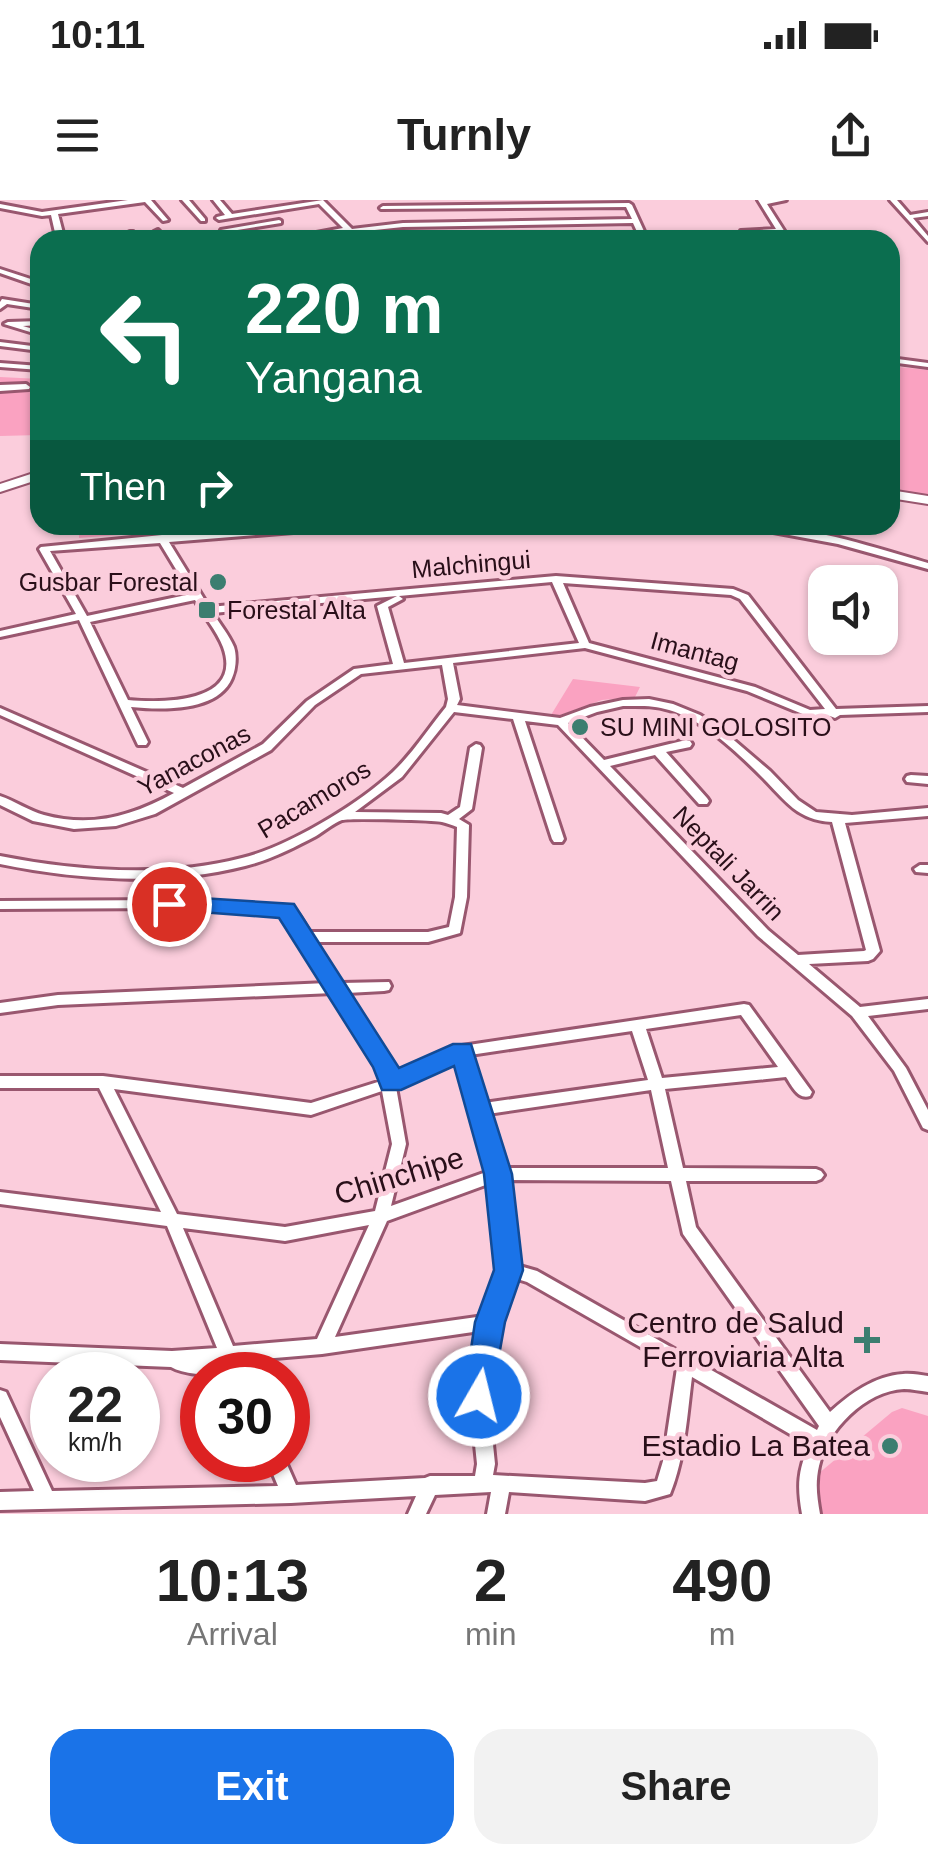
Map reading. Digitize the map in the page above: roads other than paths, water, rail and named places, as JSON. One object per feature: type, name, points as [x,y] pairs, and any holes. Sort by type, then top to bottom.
[{"type":"highway","points":[[0,479],[30,469]]},
{"type":"highway","points":[[0,488],[30,478]]},
{"type":"highway","points":[[900,496],[928,500]]},
{"type":"highway","points":[[900,505],[928,509]]},
{"type":"street","points":[[0,206],[26,213],[54,213],[145,200],[165,220]]},
{"type":"street","points":[[185,200],[203,220]]},
{"type":"street","points":[[216,200],[230,216]]},
{"type":"street","points":[[260,200],[286,230]]},
{"type":"street","points":[[372,200],[403,225]]},
{"type":"street","points":[[779,230],[761,201],[783,200]]},
{"type":"street","points":[[893,200],[928,239]]},
{"type":"street","points":[[279,222],[225,230],[218,219],[320,201],[349,230],[403,225],[636,220]]},
{"type":"street","points":[[382,208],[480,204],[631,206],[640,230]]},
{"type":"street","points":[[480,204],[484,230]]},
{"type":"street","points":[[54,213],[58,230]]},
{"type":"street","points":[[908,217],[928,214]]},
{"type":"street","points":[[0,271],[30,280]]},
{"type":"street","points":[[0,308],[4,301],[30,305]]},
{"type":"street","points":[[30,324],[8,324],[30,330]]},
{"type":"street","points":[[0,344],[30,348]]},
{"type":"street","points":[[900,361],[928,365]]},
{"type":"street","points":[[0,364],[30,367]]},
{"type":"street","points":[[0,388],[26,386]]},
{"type":"street","points":[[142,742],[83,618],[44,550],[204,535]]},
{"type":"street","points":[[809,535],[928,566]]},
{"type":"street","points":[[123,703],[182,706],[208,696],[225,682],[233,664],[229,648],[162,538]]},
{"type":"street","points":[[556,579],[585,645]]},
{"type":"street","name":"Malchingui","points":[[207,610],[556,579],[739,594],[835,715]]},
{"type":"street","points":[[399,665],[382,606],[390,600],[428,590]]},
{"type":"street","points":[[0,634],[198,596]]},
{"type":"street","name":"Imantag","points":[[447,660],[585,645],[751,689],[808,713],[928,709]]},
{"type":"street","points":[[447,660],[454,699],[450,708],[561,722],[630,700],[666,706],[728,738],[809,814],[837,818],[928,812]]},
{"type":"street","name":"Yanaconas","points":[[0,800],[38,818],[74,825],[116,822],[151,811],[267,748],[310,704],[352,674],[447,660]]},
{"type":"street","name":"Pacamoros","points":[[0,860],[64,870],[151,872],[240,863],[282,847],[397,775],[450,708]]},
{"type":"street","points":[[0,711],[183,793]]},
{"type":"street","points":[[518,718],[558,839]]},
{"type":"street","name":"Neptali Jarrin","points":[[561,722],[764,932],[857,1012],[900,1068],[928,1124]]},
{"type":"street","points":[[602,764],[686,744]]},
{"type":"street","points":[[450,819],[466,810],[476,748]]},
{"type":"street","points":[[658,751],[703,801]]},
{"type":"street","points":[[911,779],[928,780]]},
{"type":"street","points":[[306,938],[428,937],[455,930],[463,825],[450,819],[337,816]]},
{"type":"street","points":[[797,960],[868,956],[873,951],[837,818]]},
{"type":"street","points":[[3,907],[169,904],[286,910],[385,1065],[399,1144],[381,1216],[322,1346]]},
{"type":"street","points":[[0,1008],[58,1000],[384,986]]},
{"type":"street","points":[[857,1012],[928,1004]]},
{"type":"street","points":[[0,1082],[103,1082],[299,1110],[391,1083],[462,1051],[744,1009],[805,1092]]},
{"type":"street","points":[[637,1024],[657,1084],[694,1238],[824,1434]]},
{"type":"street","points":[[462,1051],[498,1174],[509,1270],[490,1322],[479,1396],[496,1514]]},
{"type":"street","points":[[482,1109],[657,1084],[790,1071]]},
{"type":"street","points":[[103,1082],[170,1217],[227,1352]]},
{"type":"street","name":"Chinchipe","points":[[0,1198],[285,1234],[381,1216],[498,1174],[816,1174]]},
{"type":"street","points":[[509,1270],[532,1276],[686,1363],[824,1434]]},
{"type":"street","points":[[252,1352],[490,1322]]},
{"type":"street","points":[[0,1352],[180,1358]]},
{"type":"street","points":[[172,1359],[180,1362]]},
{"type":"street","points":[[0,1501],[292,1494],[491,1483],[645,1492],[664,1488],[672,1461],[686,1363]]},
{"type":"street","points":[[811,1514],[805,1482],[808,1463],[824,1434],[882,1384],[906,1380],[928,1384]]},
{"type":"street","points":[[0,1398],[46,1500]]},
{"type":"street","points":[[286,1482],[292,1494]]},
{"type":"street","points":[[417,1514],[430,1485]]},
{"type":"place","name":"Gusbar Forestal","points":[[218,582]]},
{"type":"place","name":"Forestal Alta","points":[[207,610]]},
{"type":"place","name":"SU MINI GOLOSITO","points":[[580,727]]},
{"type":"place","name":"Centro de Salud Ferroviaria Alta","points":[[867,1340]]},
{"type":"place","name":"Estadio La Batea","points":[[890,1446]]}]
